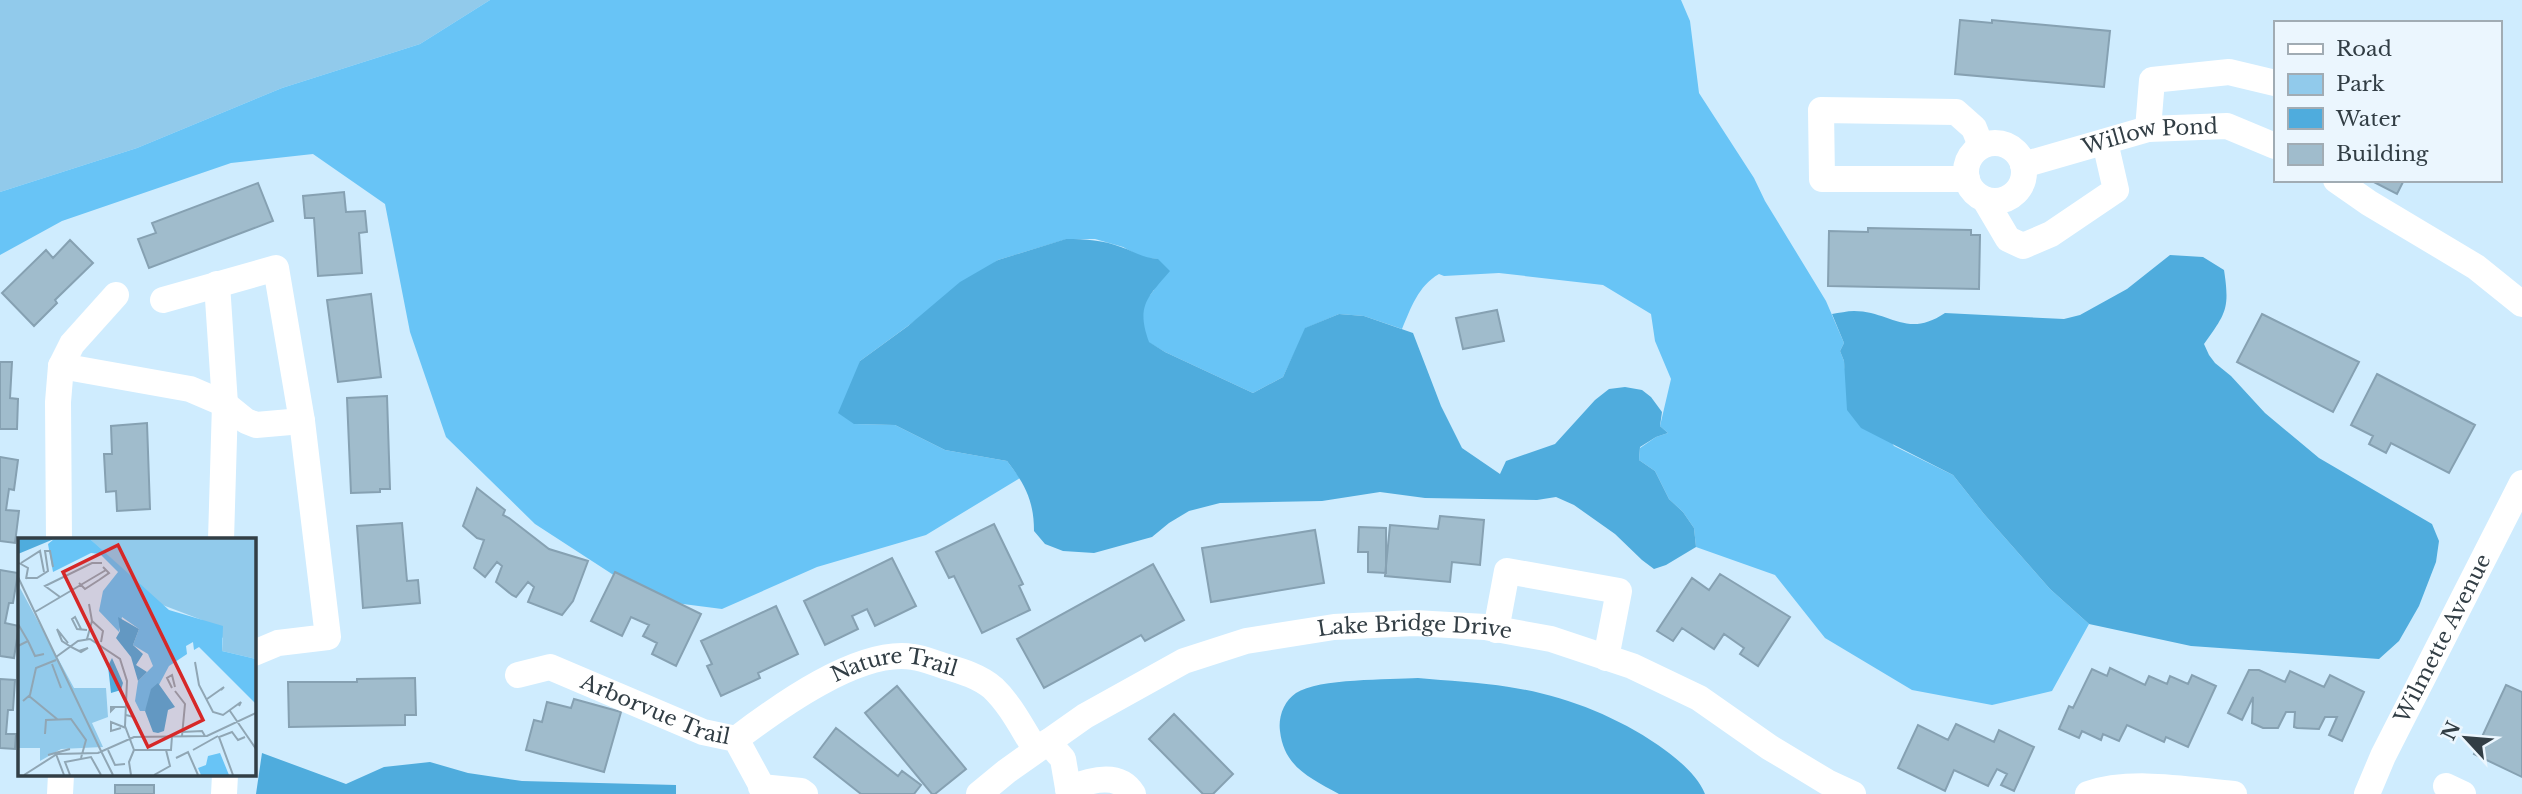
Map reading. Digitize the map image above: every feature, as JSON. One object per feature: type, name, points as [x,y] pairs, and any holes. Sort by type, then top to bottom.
[{"type":"street","points":[[2148,130],[2152,80],[2229,72],[2274,83]]},
{"type":"street","points":[[1967,179],[1822,178],[1821,110],[1956,112],[1974,128],[1982,146]]},
{"type":"street","name":"Willow Pond","points":[[2023,165],[2148,130],[2227,126],[2274,146]]},
{"type":"street","points":[[1985,200],[2004,200],[2012,195],[2023,180],[2023,165],[2017,152],[2010,146],[1991,143],[1982,146],[1968,160],[1967,179],[1977,195],[1985,200],[2008,239],[2023,246],[2051,234],[2116,190],[2105,142]]},
{"type":"street","points":[[2339,182],[2476,267],[2522,304]]},
{"type":"street","points":[[163,300],[276,268],[302,421],[328,637],[278,643],[256,652]]},
{"type":"street","points":[[217,284],[225,404],[221,538]]},
{"type":"street","points":[[59,538],[58,402],[61,366],[72,344],[116,295]]},
{"type":"street","points":[[61,366],[190,389],[225,404],[246,421],[256,425],[302,421]]},
{"type":"street","name":"Wilmette Avenue","points":[[2367,794],[2522,483]]},
{"type":"street","points":[[1496,630],[1507,570],[1619,591],[1606,658]]},
{"type":"street","name":"Lake Bridge Drive","points":[[979,794],[1085,716],[1184,661],[1246,641],[1334,627],[1414,623],[1496,630],[1551,639],[1632,666],[1699,698],[1769,747],[1827,782],[1853,794]]},
{"type":"street","name":"Nature Trail","points":[[736,739],[805,690],[863,664],[889,657],[912,656],[975,676],[993,688],[1042,746],[1063,759],[1068,791]]},
{"type":"street","name":"Arborvue Trail","points":[[518,675],[550,667],[703,732],[736,739],[763,790]]},
{"type":"street","points":[[61,776],[61,794]]},
{"type":"street","points":[[224,794],[225,776]]},
{"type":"street","points":[[1068,791],[1085,781],[1110,779],[1123,784],[1133,794]]},
{"type":"street","points":[[2088,794],[2099,790],[2155,787],[2234,794]]},
{"type":"street","points":[[763,790],[801,791],[805,794]]},
{"type":"green space","points":[[0,0],[490,0],[420,44],[282,88],[137,148],[0,192]]},
{"type":"shaded area","points":[[490,0],[1681,0],[1690,21],[1699,93],[1754,178],[1765,201],[1826,301],[1844,343],[1840,351],[1846,378],[1894,446],[1953,475],[2050,589],[2089,624],[2052,691],[1992,705],[1912,690],[1825,638],[1775,575],[1696,547],[1694,528],[1683,512],[1669,499],[1655,471],[1639,460],[1640,448],[1656,437],[1668,433],[1660,426],[1671,379],[1655,341],[1651,314],[1603,285],[1499,273],[1439,274],[1420,291],[1402,329],[1364,316],[1339,314],[1306,328],[1283,377],[1253,393],[1148,342],[1142,323],[1143,304],[1154,290],[1158,259],[1143,258],[1123,247],[1095,239],[1067,239],[998,260],[860,361],[854,424],[895,425],[945,450],[1007,461],[1020,478],[926,535],[817,567],[722,609],[652,600],[535,524],[446,437],[410,332],[385,204],[313,154],[231,163],[62,221],[0,255],[0,192],[137,148],[282,88],[420,44]]},
{"type":"water","points":[[1066,239],[1108,243],[1158,259],[1170,271],[1146,303],[1144,320],[1149,342],[1253,393],[1283,377],[1305,328],[1339,314],[1364,316],[1413,333],[1441,406],[1462,448],[1500,474],[1506,461],[1555,444],[1595,400],[1609,389],[1625,387],[1642,390],[1662,412],[1660,426],[1668,433],[1640,447],[1639,460],[1655,471],[1669,499],[1683,512],[1694,528],[1696,547],[1654,569],[1615,534],[1574,505],[1556,497],[1537,500],[1425,498],[1380,492],[1322,501],[1220,503],[1189,511],[1152,537],[1094,553],[1063,551],[1045,544],[1034,531],[1027,493],[1007,461],[945,450],[895,425],[854,424],[838,413],[860,361],[908,326],[960,282],[998,260]]},
{"type":"water","points":[[2170,255],[2203,257],[2224,270],[2224,310],[2204,344],[2215,363],[2231,376],[2265,413],[2319,458],[2432,524],[2439,541],[2436,562],[2419,606],[2399,641],[2379,659],[2191,646],[2089,624],[2050,589],[1953,475],[1861,428],[1847,410],[1844,361],[1840,351],[1844,343],[1832,314],[1867,312],[1909,324],[1920,324],[1945,313],[2064,319],[2080,315],[2127,289]]},
{"type":"water","points":[[1418,678],[1509,687],[1548,695],[1587,708],[1624,724],[1665,750],[1691,773],[1705,794],[1339,794],[1300,770],[1287,754],[1282,743],[1280,720],[1285,705],[1296,693],[1337,682]]},
{"type":"water","points":[[262,753],[346,784],[384,767],[430,762],[468,773],[522,781],[676,785],[676,794],[256,794]]},
{"type":"building","points":[[1960,20],[1992,23],[1992,20],[2110,31],[2104,87],[1955,74]]},
{"type":"building","points":[[2374,182],[2403,182],[2397,194]]},
{"type":"building","points":[[258,183],[273,221],[149,268],[138,239],[156,233],[152,223]]},
{"type":"building","points":[[344,192],[346,212],[365,211],[367,232],[359,233],[362,273],[318,276],[314,218],[305,218],[303,196]]},
{"type":"building","points":[[1868,228],[1971,230],[1971,235],[1980,235],[1979,289],[1828,286],[1829,231],[1868,232]]},
{"type":"building","points":[[70,240],[93,263],[55,300],[57,303],[34,326],[2,293],[46,250],[53,258]]},
{"type":"building","points":[[371,294],[381,377],[338,382],[327,300]]},
{"type":"building","points":[[1497,310],[1504,341],[1463,349],[1456,318]]},
{"type":"building","points":[[2262,314],[2359,362],[2333,412],[2237,362]]},
{"type":"building","points":[[0,362],[12,362],[10,398],[18,399],[17,429],[0,429]]},
{"type":"building","points":[[2377,374],[2475,425],[2449,473],[2391,443],[2386,453],[2369,444],[2373,436],[2351,425]]},
{"type":"building","points":[[387,396],[390,489],[351,493],[347,398]]},
{"type":"building","points":[[147,423],[150,509],[117,511],[116,491],[106,492],[104,454],[112,454],[111,426]]},
{"type":"building","points":[[0,457],[18,460],[14,490],[9,489],[6,510],[19,511],[15,543],[0,541]]},
{"type":"building","points":[[477,488],[505,510],[503,515],[549,549],[588,561],[573,601],[562,615],[528,602],[534,587],[528,582],[516,597],[496,582],[502,566],[497,562],[485,577],[474,568],[484,540],[477,538],[463,526]]},
{"type":"building","points":[[1440,516],[1484,520],[1480,565],[1452,562],[1450,582],[1385,576],[1390,525],[1438,529]]},
{"type":"building","points":[[402,523],[407,581],[418,580],[420,603],[363,608],[357,526]]},
{"type":"building","points":[[994,524],[1023,584],[1019,586],[1030,610],[982,633],[954,576],[949,578],[936,552]]},
{"type":"building","points":[[1359,527],[1386,528],[1386,573],[1368,572],[1368,552],[1358,552]]},
{"type":"building","points":[[1315,530],[1324,583],[1211,602],[1202,548]]},
{"type":"building","points":[[892,558],[916,606],[875,626],[867,609],[852,616],[858,629],[825,645],[804,601]]},
{"type":"building","points":[[1153,564],[1184,620],[1145,641],[1141,635],[1044,688],[1017,639]]},
{"type":"building","points":[[0,570],[18,573],[13,603],[9,603],[5,623],[18,626],[18,632],[14,658],[0,656]]},
{"type":"building","points":[[615,572],[701,614],[676,666],[652,654],[657,643],[643,636],[649,625],[631,617],[622,636],[591,621]]},
{"type":"building","points":[[1720,574],[1790,617],[1758,666],[1740,654],[1744,648],[1724,634],[1714,649],[1682,628],[1673,641],[1657,631],[1692,578],[1709,590]]},
{"type":"building","points":[[776,606],[798,654],[758,673],[760,678],[721,696],[707,666],[712,664],[701,641]]},
{"type":"building","points":[[2110,668],[2145,685],[2149,676],[2167,684],[2170,676],[2188,684],[2192,675],[2216,686],[2188,747],[2166,737],[2164,742],[2127,725],[2119,741],[2103,734],[2101,740],[2082,731],[2079,738],[2059,729],[2069,706],[2073,708],[2092,669],[2107,676]]},
{"type":"building","points":[[2249,670],[2259,670],[2285,682],[2290,671],[2324,687],[2330,675],[2364,692],[2342,741],[2329,735],[2337,717],[2325,717],[2319,729],[2297,728],[2294,727],[2295,712],[2286,712],[2278,728],[2263,728],[2252,723],[2253,697],[2242,720],[2228,713]]},
{"type":"building","points":[[415,678],[416,715],[405,715],[405,725],[289,727],[288,682],[357,682],[357,679]]},
{"type":"building","points":[[0,679],[15,680],[13,710],[8,710],[6,734],[16,734],[15,749],[0,748]]},
{"type":"building","points":[[2506,685],[2522,692],[2522,777],[2474,754]]},
{"type":"building","points":[[897,686],[966,769],[935,794],[932,794],[865,713]]},
{"type":"building","points":[[574,699],[621,712],[604,772],[526,750],[534,720],[542,722],[547,702],[571,708]]},
{"type":"building","points":[[1174,714],[1233,774],[1213,794],[1203,794],[1149,739]]},
{"type":"building","points":[[1956,724],[1994,742],[1999,730],[2034,747],[2014,791],[2001,785],[2007,774],[1997,769],[1988,786],[1954,770],[1945,791],[1898,768],[1918,725],[1948,740]]},
{"type":"building","points":[[836,728],[898,776],[902,771],[921,785],[914,794],[861,794],[814,757]]},
{"type":"building","points":[[115,785],[154,785],[154,794],[115,794]]}]
